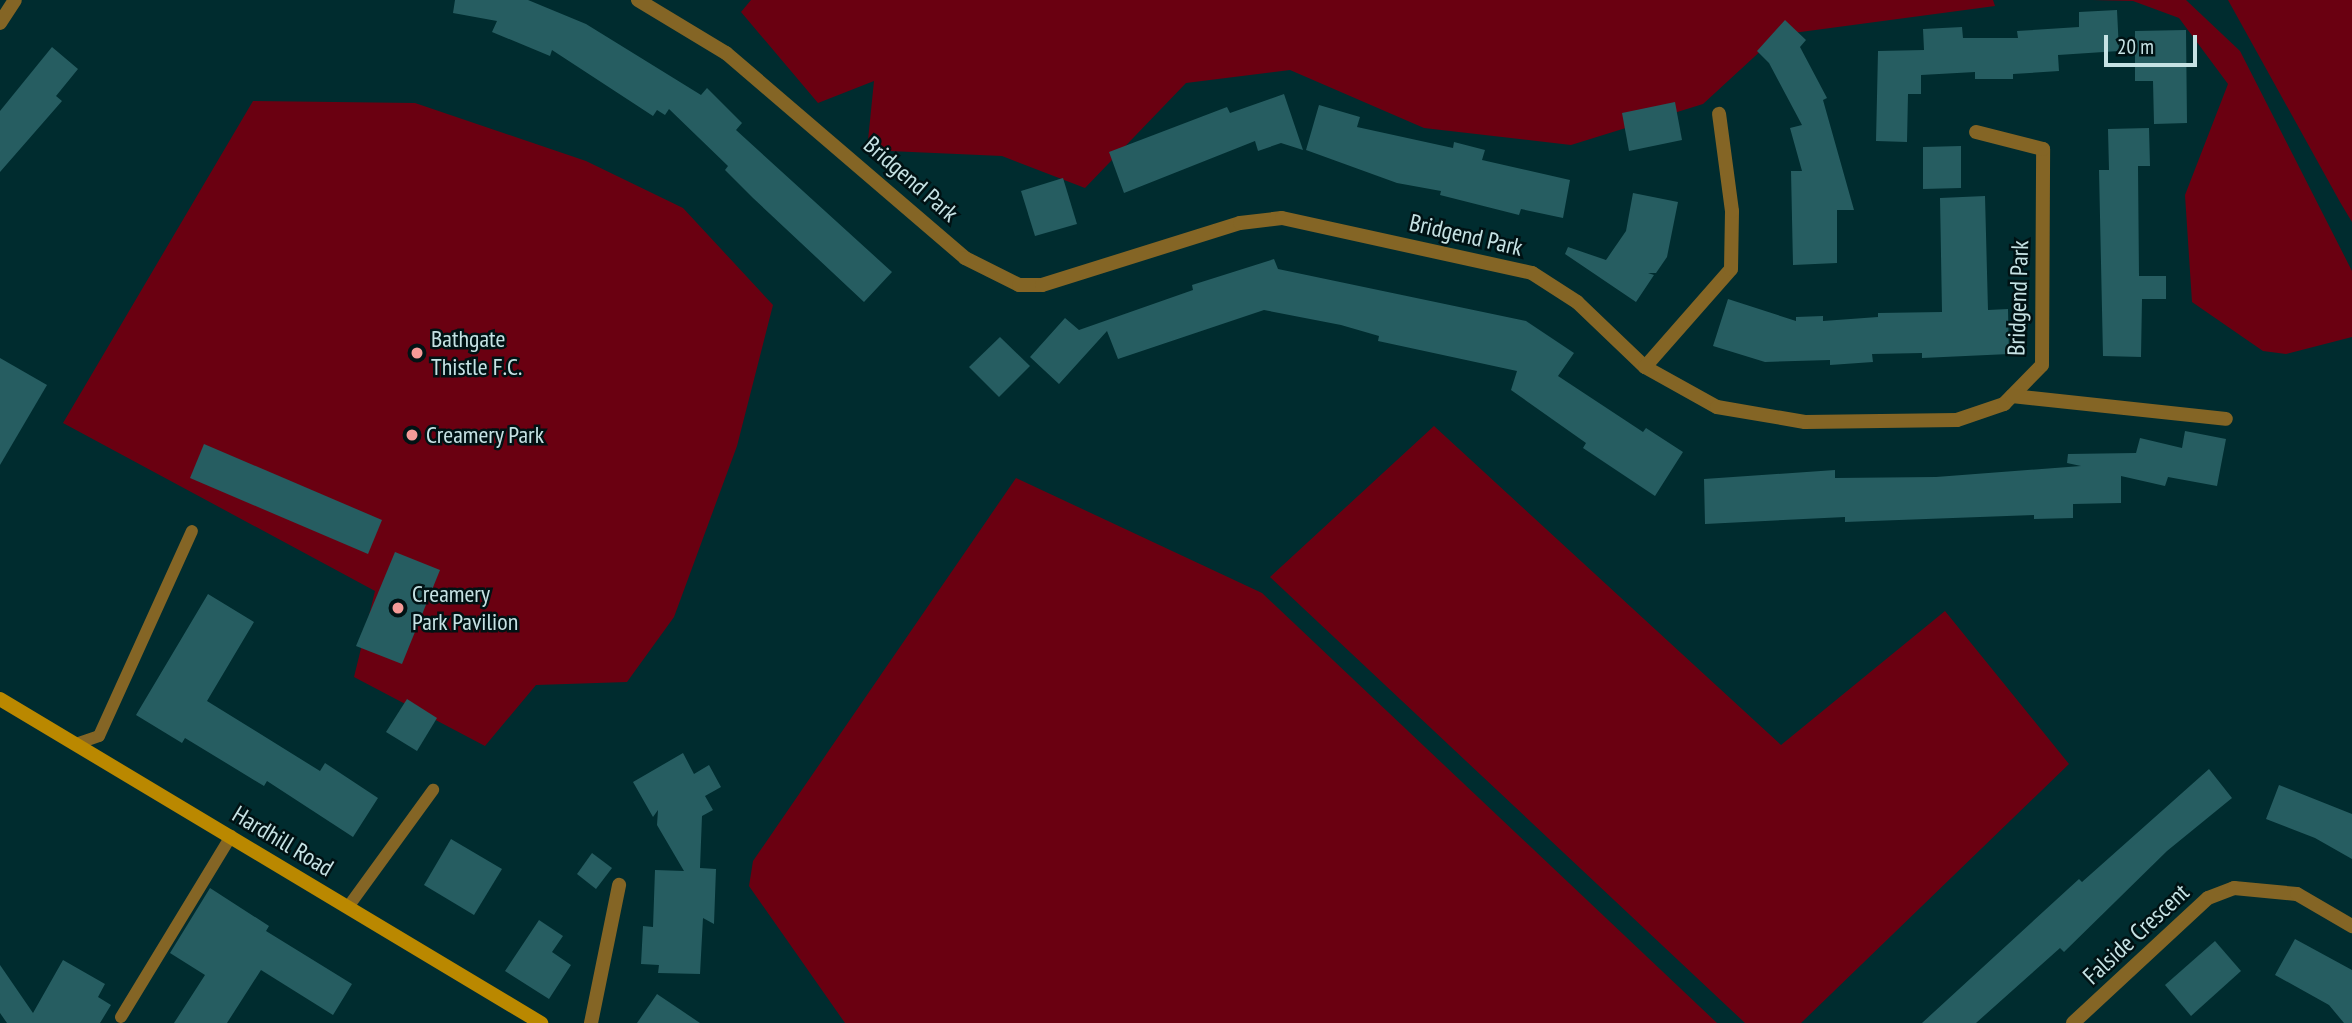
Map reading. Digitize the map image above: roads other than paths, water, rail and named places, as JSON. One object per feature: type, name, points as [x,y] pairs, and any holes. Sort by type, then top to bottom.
[{"type":"main road","name":"Hardhill Road","points":[[0,699],[541,1023]]},
{"type":"street","points":[[0,23],[15,0]]},
{"type":"street","name":"Bridgend Park","points":[[638,0],[726,53],[965,258],[1019,285],[1042,285],[1240,223],[1282,218],[1532,273],[1577,302],[1645,367],[1717,407],[1805,422],[1957,420],[2004,404],[2042,365],[2043,149],[1976,132]]},
{"type":"street","points":[[1645,367],[1731,269],[1732,211],[1719,114]]},
{"type":"street","points":[[2012,396],[2226,419]]},
{"type":"street","points":[[591,1023],[619,886]]},
{"type":"street","name":"Falside Crescent","points":[[2073,1023],[2208,898],[2234,888],[2297,894],[2352,926]]},
{"type":"lane","points":[[76,744],[99,736],[192,531]]},
{"type":"lane","points":[[348,907],[433,790]]},
{"type":"lane","points":[[121,1017],[231,836]]},
{"type":"place","name":"Bathgate Thistle F.C.","points":[[417,353]]},
{"type":"place","name":"Creamery Park","points":[[412,435]]},
{"type":"place","name":"Creamery Park Pavilion","points":[[398,608]]}]
